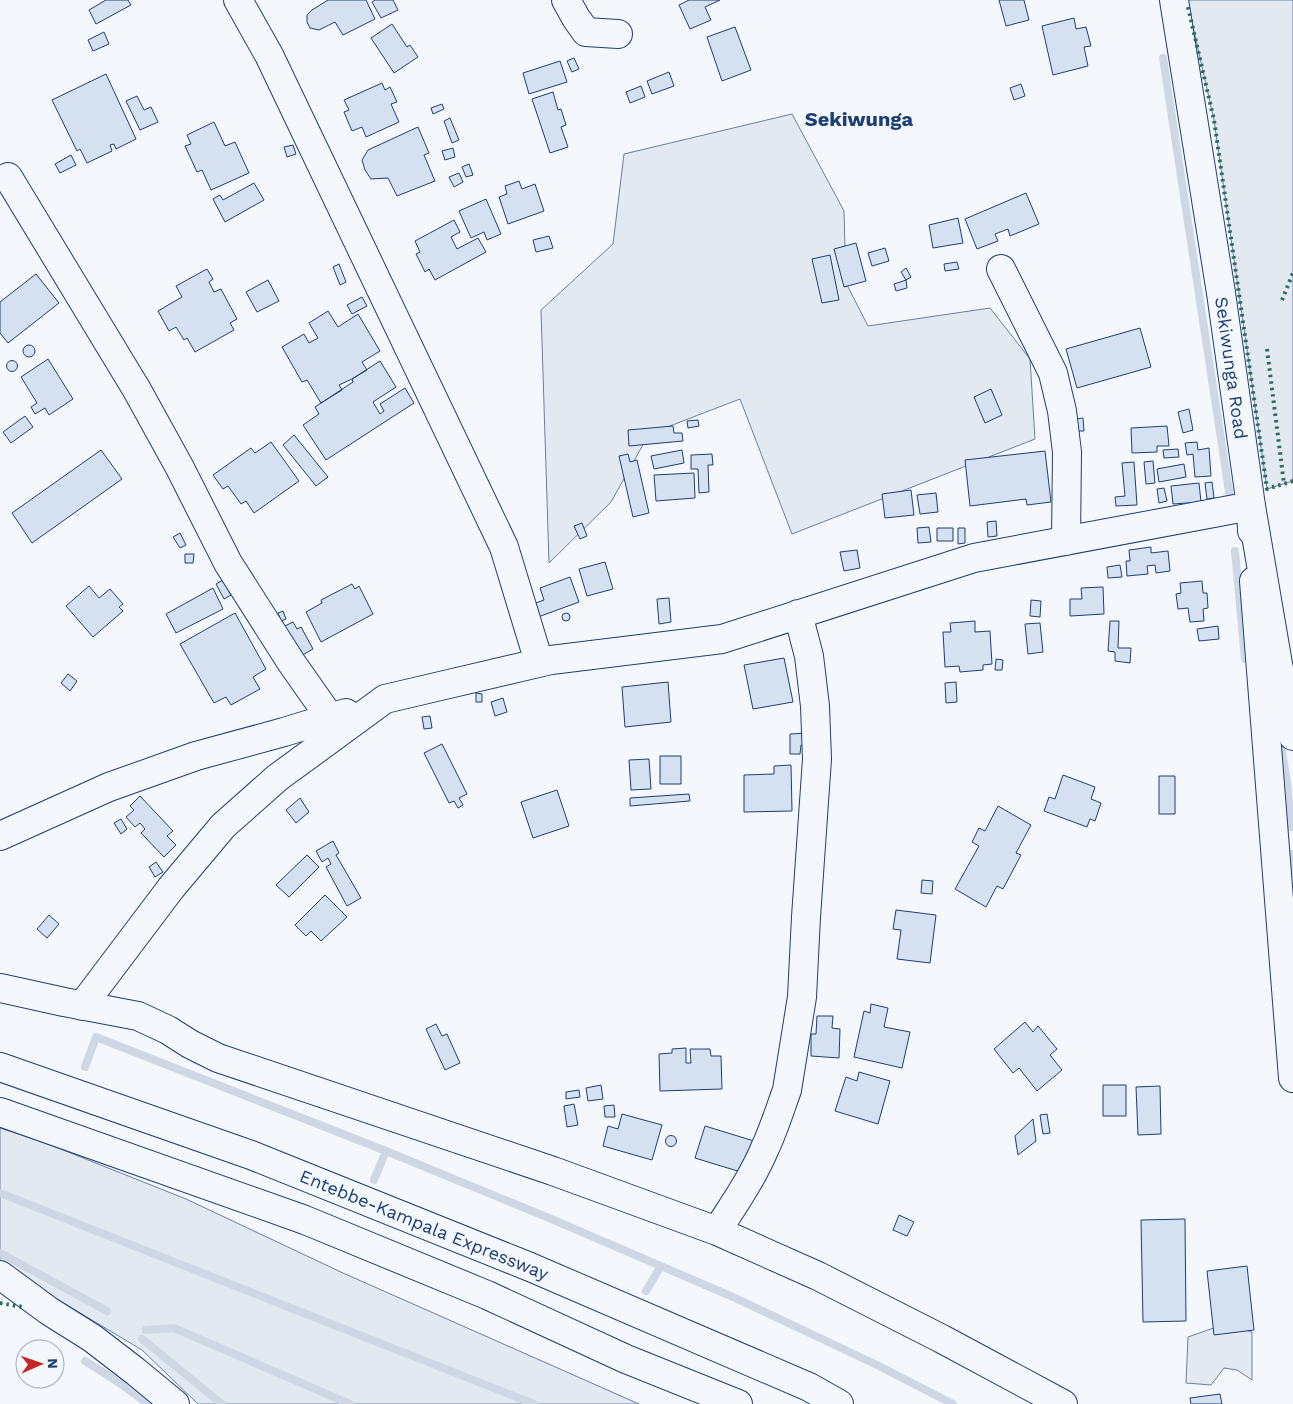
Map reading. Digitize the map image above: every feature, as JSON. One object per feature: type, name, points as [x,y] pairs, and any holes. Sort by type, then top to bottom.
[{"type":"main road","points":[[238,0],[269,56],[504,547],[539,662]]},
{"type":"main road","points":[[566,0],[586,32],[618,34]]},
{"type":"main road","name":"Sekiwunga Road","points":[[1174,0],[1221,293],[1251,506],[1278,664],[1293,736]]},
{"type":"main road","points":[[8,177],[137,390],[180,468],[228,563],[291,662],[331,718]]},
{"type":"main road","points":[[1001,269],[1053,373],[1062,411],[1067,452],[1066,541]]},
{"type":"main road","points":[[0,836],[117,784],[196,756],[331,718],[385,699],[539,662],[722,639],[974,558],[1251,506],[1254,592],[1293,1078]]},
{"type":"main road","points":[[717,1231],[743,1190],[765,1149],[787,1090],[802,997],[818,759],[815,706],[809,656],[798,614]]},
{"type":"main road","points":[[82,1006],[171,888],[223,826],[277,778],[385,699]]},
{"type":"main road","points":[[0,988],[138,1016],[168,1030],[218,1058],[553,1171],[717,1231],[818,1276],[942,1339],[1063,1404]]},
{"type":"main road","name":"Entebbe-Kampala Expressway","points":[[0,1067],[251,1155],[530,1267],[808,1387],[840,1404]]},
{"type":"main road","points":[[0,1112],[305,1220],[487,1295],[626,1359],[738,1404]]},
{"type":"main road","points":[[0,1275],[49,1311],[92,1338],[175,1404]]},
{"type":"shaded area","points":[[1187,0],[1293,0],[1293,481],[1267,489],[1214,120]]},
{"type":"shaded area","points":[[792,114],[844,211],[846,283],[868,326],[990,308],[1030,359],[1035,439],[792,534],[740,399],[649,434],[611,502],[549,563],[541,310],[613,244],[624,154]]},
{"type":"shaded area","points":[[0,1128],[38,1140],[186,1199],[343,1273],[639,1404],[198,1404],[142,1350],[0,1265]]},
{"type":"shaded area","points":[[1225,1324],[1252,1332],[1252,1380],[1237,1370],[1224,1368],[1211,1385],[1186,1383],[1188,1337]]},
{"type":"building","points":[[106,0],[128,0],[131,5],[96,24],[89,10]]},
{"type":"building","points":[[328,0],[366,0],[375,19],[343,35],[335,22],[319,30],[310,28],[307,22],[307,15]]},
{"type":"building","points":[[375,0],[393,0],[398,10],[381,18],[372,2]]},
{"type":"building","points":[[689,0],[720,0],[705,7],[711,20],[690,29],[679,5]]},
{"type":"building","points":[[999,0],[1024,0],[1029,20],[1006,26]]},
{"type":"building","points":[[1074,18],[1076,29],[1086,27],[1091,46],[1084,47],[1088,66],[1053,75],[1042,26]]},
{"type":"building","points":[[392,24],[407,47],[410,45],[418,57],[394,73],[371,38]]},
{"type":"building","points":[[735,27],[751,70],[722,81],[707,37]]},
{"type":"building","points":[[104,32],[109,44],[93,51],[88,40]]},
{"type":"building","points":[[574,58],[579,69],[572,72],[567,61]]},
{"type":"building","points":[[560,61],[567,82],[529,94],[523,73]]},
{"type":"building","points":[[669,72],[674,86],[652,94],[647,81]]},
{"type":"building","points":[[106,74],[136,139],[116,149],[114,144],[110,145],[112,151],[87,163],[80,149],[77,151],[52,100]]},
{"type":"building","points":[[382,83],[385,90],[390,87],[397,102],[391,104],[399,122],[366,137],[362,127],[352,131],[344,112],[349,110],[344,100]]},
{"type":"building","points":[[1021,84],[1025,96],[1014,100],[1010,88]]},
{"type":"building","points":[[641,86],[645,97],[630,103],[626,92]]},
{"type":"building","points":[[553,92],[558,110],[561,109],[566,125],[561,127],[568,147],[550,153],[532,99]]},
{"type":"building","points":[[137,96],[144,110],[151,107],[158,122],[140,130],[126,101]]},
{"type":"building","points":[[442,104],[444,109],[433,114],[431,108]]},
{"type":"building","points":[[450,118],[459,140],[452,143],[444,121]]},
{"type":"building","points":[[214,122],[225,146],[235,142],[249,173],[211,190],[202,170],[197,172],[185,146],[191,144],[187,135]]},
{"type":"building","points":[[418,127],[429,153],[424,155],[435,181],[397,196],[388,178],[371,179],[365,170],[362,160],[368,150]]},
{"type":"building","points":[[293,145],[296,154],[287,157],[284,147]]},
{"type":"building","points":[[453,148],[455,157],[445,160],[442,151]]},
{"type":"building","points":[[71,155],[76,165],[60,173],[55,164]]},
{"type":"building","points":[[469,164],[473,175],[466,177],[462,167]]},
{"type":"building","points":[[459,173],[463,182],[454,187],[449,177]]},
{"type":"building","points":[[519,181],[522,189],[535,184],[544,211],[508,224],[499,197],[507,194],[505,186]]},
{"type":"building","points":[[254,183],[264,200],[225,222],[213,199],[220,195],[223,200]]},
{"type":"building","points":[[1026,193],[1039,224],[1010,236],[1008,229],[995,234],[998,241],[977,249],[965,219]]},
{"type":"building","points":[[486,199],[501,234],[487,240],[484,232],[471,238],[459,211]]},
{"type":"building","points":[[958,218],[963,243],[933,248],[929,225]]},
{"type":"building","points":[[454,220],[460,232],[451,237],[457,249],[478,238],[486,252],[435,280],[429,269],[425,272],[416,254],[420,252],[415,241]]},
{"type":"building","points":[[549,236],[553,248],[536,252],[533,240]]},
{"type":"building","points":[[856,243],[866,281],[844,287],[834,249]]},
{"type":"building","points":[[885,248],[889,261],[872,266],[868,253]]},
{"type":"building","points":[[830,255],[839,300],[822,303],[812,259]]},
{"type":"building","points":[[957,262],[959,269],[945,271],[944,264]]},
{"type":"building","points":[[339,264],[346,282],[340,285],[333,267]]},
{"type":"building","points":[[906,268],[911,277],[906,280],[901,272]]},
{"type":"building","points":[[207,269],[213,279],[209,282],[214,292],[221,289],[237,319],[230,323],[234,330],[195,352],[187,338],[184,340],[176,327],[169,331],[158,311],[182,297],[176,286]]},
{"type":"building","points":[[36,274],[59,303],[8,343],[0,333],[0,302]]},
{"type":"building","points":[[268,280],[279,301],[257,312],[246,292]]},
{"type":"building","points":[[906,280],[907,288],[896,291],[894,284]]},
{"type":"building","points":[[362,297],[367,306],[352,314],[347,305]]},
{"type":"building","points":[[328,311],[338,327],[358,314],[380,351],[362,362],[367,370],[339,385],[342,390],[321,403],[307,380],[302,382],[282,347],[304,334],[309,343],[318,338],[309,323]]},
{"type":"building","points":[[1140,328],[1151,367],[1077,388],[1066,349]]},
{"type":"building","points":[[27,345],[31,345],[35,351],[31,357],[27,357],[23,353],[23,349]]},
{"type":"building","points":[[48,359],[73,399],[49,415],[45,408],[35,414],[31,407],[37,403],[21,377]]},
{"type":"building","points":[[10,361],[14,361],[17,366],[16,370],[10,371],[7,368],[7,364]]},
{"type":"building","points":[[380,361],[396,387],[373,402],[380,414],[384,411],[380,404],[405,388],[414,403],[326,460],[303,425],[319,414],[315,407],[353,382],[352,379]]},
{"type":"building","points":[[991,389],[1002,415],[985,423],[974,397]]},
{"type":"building","points":[[1189,409],[1193,430],[1183,433],[1178,412]]},
{"type":"building","points":[[25,416],[33,427],[11,443],[3,432]]},
{"type":"building","points":[[1083,418],[1084,431],[1076,431],[1075,419]]},
{"type":"building","points":[[698,420],[699,426],[688,428],[687,421]]},
{"type":"building","points":[[673,426],[674,433],[682,433],[683,441],[629,446],[628,430]]},
{"type":"building","points":[[1167,426],[1169,446],[1157,446],[1157,452],[1132,453],[1131,428]]},
{"type":"building","points":[[294,435],[328,477],[316,486],[283,445]]},
{"type":"building","points":[[271,442],[299,481],[254,513],[246,501],[241,504],[228,486],[223,489],[213,475],[251,448],[255,453]]},
{"type":"building","points":[[1197,442],[1198,450],[1209,448],[1211,476],[1195,477],[1193,454],[1187,455],[1185,443]]},
{"type":"building","points":[[1178,449],[1179,457],[1164,458],[1163,450]]},
{"type":"building","points":[[101,450],[122,479],[32,543],[12,513]]},
{"type":"building","points":[[682,450],[684,463],[654,469],[651,456]]},
{"type":"building","points":[[1045,451],[1051,502],[1027,505],[1026,499],[970,506],[965,460]]},
{"type":"building","points":[[628,454],[630,462],[637,460],[649,513],[633,517],[619,456]]},
{"type":"building","points":[[712,454],[713,465],[708,465],[709,492],[699,493],[698,469],[691,469],[691,455]]},
{"type":"building","points":[[1153,461],[1155,483],[1146,484],[1144,462]]},
{"type":"building","points":[[1134,462],[1137,505],[1116,506],[1115,497],[1125,496],[1122,463]]},
{"type":"building","points":[[1184,464],[1186,477],[1159,482],[1157,469]]},
{"type":"building","points":[[694,473],[695,498],[656,501],[654,475]]},
{"type":"building","points":[[1212,482],[1214,498],[1207,499],[1205,483]]},
{"type":"building","points":[[1199,483],[1201,502],[1173,504],[1171,486]]},
{"type":"building","points":[[1164,488],[1167,501],[1159,503],[1157,489]]},
{"type":"building","points":[[911,490],[914,515],[885,518],[882,494]]},
{"type":"building","points":[[936,493],[938,512],[920,514],[917,495]]},
{"type":"building","points":[[996,521],[997,536],[988,537],[987,522]]},
{"type":"building","points":[[582,523],[587,536],[580,539],[574,526]]},
{"type":"building","points":[[929,527],[931,542],[918,543],[917,528]]},
{"type":"building","points":[[937,528],[953,528],[953,541],[937,541]]},
{"type":"building","points":[[958,528],[965,528],[965,543],[958,544]]},
{"type":"building","points":[[180,533],[186,545],[180,548],[173,537]]},
{"type":"building","points":[[1151,547],[1151,553],[1168,551],[1170,571],[1156,573],[1155,565],[1147,566],[1148,574],[1127,576],[1126,561],[1130,561],[1129,550]]},
{"type":"building","points":[[857,550],[860,568],[844,571],[840,552]]},
{"type":"building","points":[[185,554],[194,554],[193,563],[185,563]]},
{"type":"building","points":[[605,562],[613,589],[587,596],[579,569]]},
{"type":"building","points":[[1120,565],[1122,577],[1108,578],[1107,567]]},
{"type":"building","points":[[570,577],[579,602],[538,617],[533,604],[544,600],[540,588]]},
{"type":"building","points":[[223,580],[231,595],[224,599],[216,584]]},
{"type":"building","points":[[1202,581],[1203,593],[1207,593],[1208,608],[1203,609],[1204,621],[1190,622],[1188,608],[1178,609],[1176,594],[1181,593],[1180,583]]},
{"type":"building","points":[[352,584],[355,589],[359,586],[373,614],[321,642],[306,612],[322,603],[321,600]]},
{"type":"building","points":[[89,586],[99,598],[110,589],[123,604],[119,607],[123,611],[93,637],[66,606]]},
{"type":"building","points":[[1103,587],[1104,614],[1070,616],[1070,599],[1082,599],[1081,588]]},
{"type":"building","points":[[213,588],[223,609],[176,633],[166,614]]},
{"type":"building","points":[[669,598],[671,622],[659,624],[657,599]]},
{"type":"building","points":[[1031,600],[1041,601],[1040,617],[1030,616]]},
{"type":"building","points":[[283,611],[286,619],[281,621],[278,613]]},
{"type":"building","points":[[235,613],[266,669],[253,677],[260,689],[231,705],[226,697],[214,703],[180,644]]},
{"type":"building","points":[[566,613],[570,617],[566,621],[562,617]]},
{"type":"building","points":[[975,621],[975,632],[990,631],[992,664],[983,665],[983,670],[960,672],[959,666],[945,667],[943,632],[951,632],[950,623]]},
{"type":"building","points":[[1110,621],[1119,621],[1118,648],[1131,648],[1130,663],[1115,661],[1115,652],[1108,651]]},
{"type":"building","points":[[293,622],[297,629],[301,627],[313,649],[301,656],[285,626]]},
{"type":"building","points":[[1040,623],[1043,652],[1028,654],[1025,624]]},
{"type":"building","points":[[1218,626],[1219,639],[1199,641],[1197,629]]},
{"type":"building","points":[[784,658],[793,702],[753,709],[744,665]]},
{"type":"building","points":[[996,659],[1003,660],[1002,670],[995,670]]},
{"type":"building","points":[[68,674],[77,681],[70,691],[61,683]]},
{"type":"building","points":[[668,682],[671,722],[625,727],[622,687]]},
{"type":"building","points":[[956,682],[957,702],[946,703],[945,683]]},
{"type":"building","points":[[476,693],[482,694],[482,702],[476,702]]},
{"type":"building","points":[[503,698],[507,712],[495,716],[491,702]]},
{"type":"building","points":[[430,716],[432,728],[424,729],[422,717]]},
{"type":"building","points":[[807,733],[807,745],[801,745],[800,754],[790,754],[790,734]]},
{"type":"building","points":[[442,744],[467,794],[459,798],[463,805],[458,808],[454,801],[449,803],[424,753]]},
{"type":"building","points":[[660,756],[681,756],[681,784],[660,784]]},
{"type":"building","points":[[649,759],[651,789],[631,790],[629,760]]},
{"type":"building","points":[[791,765],[792,811],[744,812],[744,775],[774,774],[774,766]]},
{"type":"building","points":[[1063,775],[1095,787],[1091,799],[1101,803],[1095,821],[1090,819],[1087,827],[1044,811],[1049,797],[1055,799]]},
{"type":"building","points":[[1159,776],[1175,776],[1175,814],[1159,814]]},
{"type":"building","points":[[557,790],[569,826],[533,838],[521,802]]},
{"type":"building","points":[[689,794],[690,801],[630,806],[630,798]]},
{"type":"building","points":[[140,796],[173,831],[167,836],[176,845],[164,857],[141,833],[145,829],[140,823],[135,827],[126,817],[134,810],[130,806]]},
{"type":"building","points":[[300,798],[309,812],[296,823],[286,810]]},
{"type":"building","points":[[998,806],[1031,825],[1016,853],[1021,855],[1003,889],[997,886],[986,907],[955,889],[979,846],[972,842],[979,828],[985,831]]},
{"type":"building","points":[[121,819],[127,829],[121,834],[114,823]]},
{"type":"building","points":[[333,841],[339,853],[336,855],[361,898],[347,906],[326,867],[331,864],[328,858],[322,862],[316,851]]},
{"type":"building","points":[[307,855],[319,867],[289,897],[276,885]]},
{"type":"building","points":[[156,862],[163,872],[155,877],[149,867]]},
{"type":"building","points":[[922,880],[933,881],[932,894],[921,893]]},
{"type":"building","points":[[325,895],[347,917],[321,941],[311,931],[306,936],[295,925]]},
{"type":"building","points":[[896,910],[936,915],[930,963],[897,959],[901,930],[893,929]]},
{"type":"building","points":[[49,915],[59,924],[47,938],[37,929]]},
{"type":"building","points":[[871,1004],[888,1008],[884,1027],[910,1032],[902,1068],[854,1057],[864,1011],[870,1013]]},
{"type":"building","points":[[817,1016],[833,1016],[832,1028],[840,1029],[839,1058],[811,1056],[811,1034],[816,1034]]},
{"type":"building","points":[[1025,1022],[1033,1032],[1038,1026],[1057,1049],[1050,1055],[1062,1070],[1037,1091],[1019,1068],[1013,1073],[994,1049]]},
{"type":"building","points":[[436,1024],[442,1036],[447,1034],[460,1063],[445,1070],[426,1029]]},
{"type":"building","points":[[686,1048],[686,1063],[691,1063],[690,1049],[710,1049],[711,1056],[721,1056],[722,1089],[660,1091],[659,1054],[672,1053],[672,1049]]},
{"type":"building","points":[[859,1072],[890,1081],[878,1124],[835,1111],[846,1077],[857,1081]]},
{"type":"building","points":[[601,1085],[603,1099],[588,1101],[586,1088]]},
{"type":"building","points":[[1103,1085],[1126,1085],[1126,1116],[1103,1116]]},
{"type":"building","points":[[1160,1086],[1161,1134],[1138,1135],[1136,1087]]},
{"type":"building","points":[[579,1090],[580,1097],[566,1099],[566,1092]]},
{"type":"building","points":[[574,1104],[578,1125],[567,1127],[564,1106]]},
{"type":"building","points":[[614,1105],[615,1117],[605,1117],[604,1106]]},
{"type":"building","points":[[622,1114],[662,1125],[652,1160],[603,1146],[608,1126],[618,1129]]},
{"type":"building","points":[[1047,1114],[1050,1133],[1043,1134],[1040,1115]]},
{"type":"building","points":[[1033,1119],[1036,1141],[1018,1155],[1015,1136]]},
{"type":"building","points":[[705,1126],[754,1141],[744,1173],[695,1158]]},
{"type":"building","points":[[669,1136],[673,1136],[676,1141],[675,1145],[669,1146],[666,1143],[666,1139]]},
{"type":"building","points":[[899,1215],[914,1222],[907,1236],[893,1230]]},
{"type":"building","points":[[1185,1219],[1186,1321],[1143,1322],[1141,1220]]},
{"type":"building","points":[[1247,1266],[1254,1330],[1214,1335],[1207,1271]]},
{"type":"building","points":[[1220,1394],[1222,1404],[1191,1404],[1190,1398]]},
{"type":"waterway","points":[[1163,58],[1230,498]]},
{"type":"waterway","points":[[1235,551],[1245,659]]},
{"type":"waterway","points":[[1279,733],[1287,782],[1291,827]]},
{"type":"waterway","points":[[1291,854],[1293,874]]},
{"type":"waterway","points":[[85,1067],[96,1037],[386,1151],[549,1218],[733,1297],[877,1365],[953,1404]]},
{"type":"waterway","points":[[374,1180],[386,1151]]},
{"type":"waterway","points":[[0,1193],[534,1404]]},
{"type":"waterway","points":[[0,1253],[107,1311]]},
{"type":"waterway","points":[[646,1291],[661,1266]]},
{"type":"waterway","points":[[146,1330],[174,1328],[350,1404]]},
{"type":"waterway","points":[[142,1339],[222,1404]]},
{"type":"waterway","points":[[85,1361],[125,1386],[147,1404]]},
{"type":"hedge","points":[[1188,7],[1214,120],[1267,489],[1293,481]]},
{"type":"hedge","points":[[1282,300],[1293,273]]},
{"type":"hedge","points":[[1267,349],[1284,484]]},
{"type":"hedge","points":[[0,1303],[23,1307]]},
{"type":"district","name":"Sekiwunga","points":[[859,119]]}]
